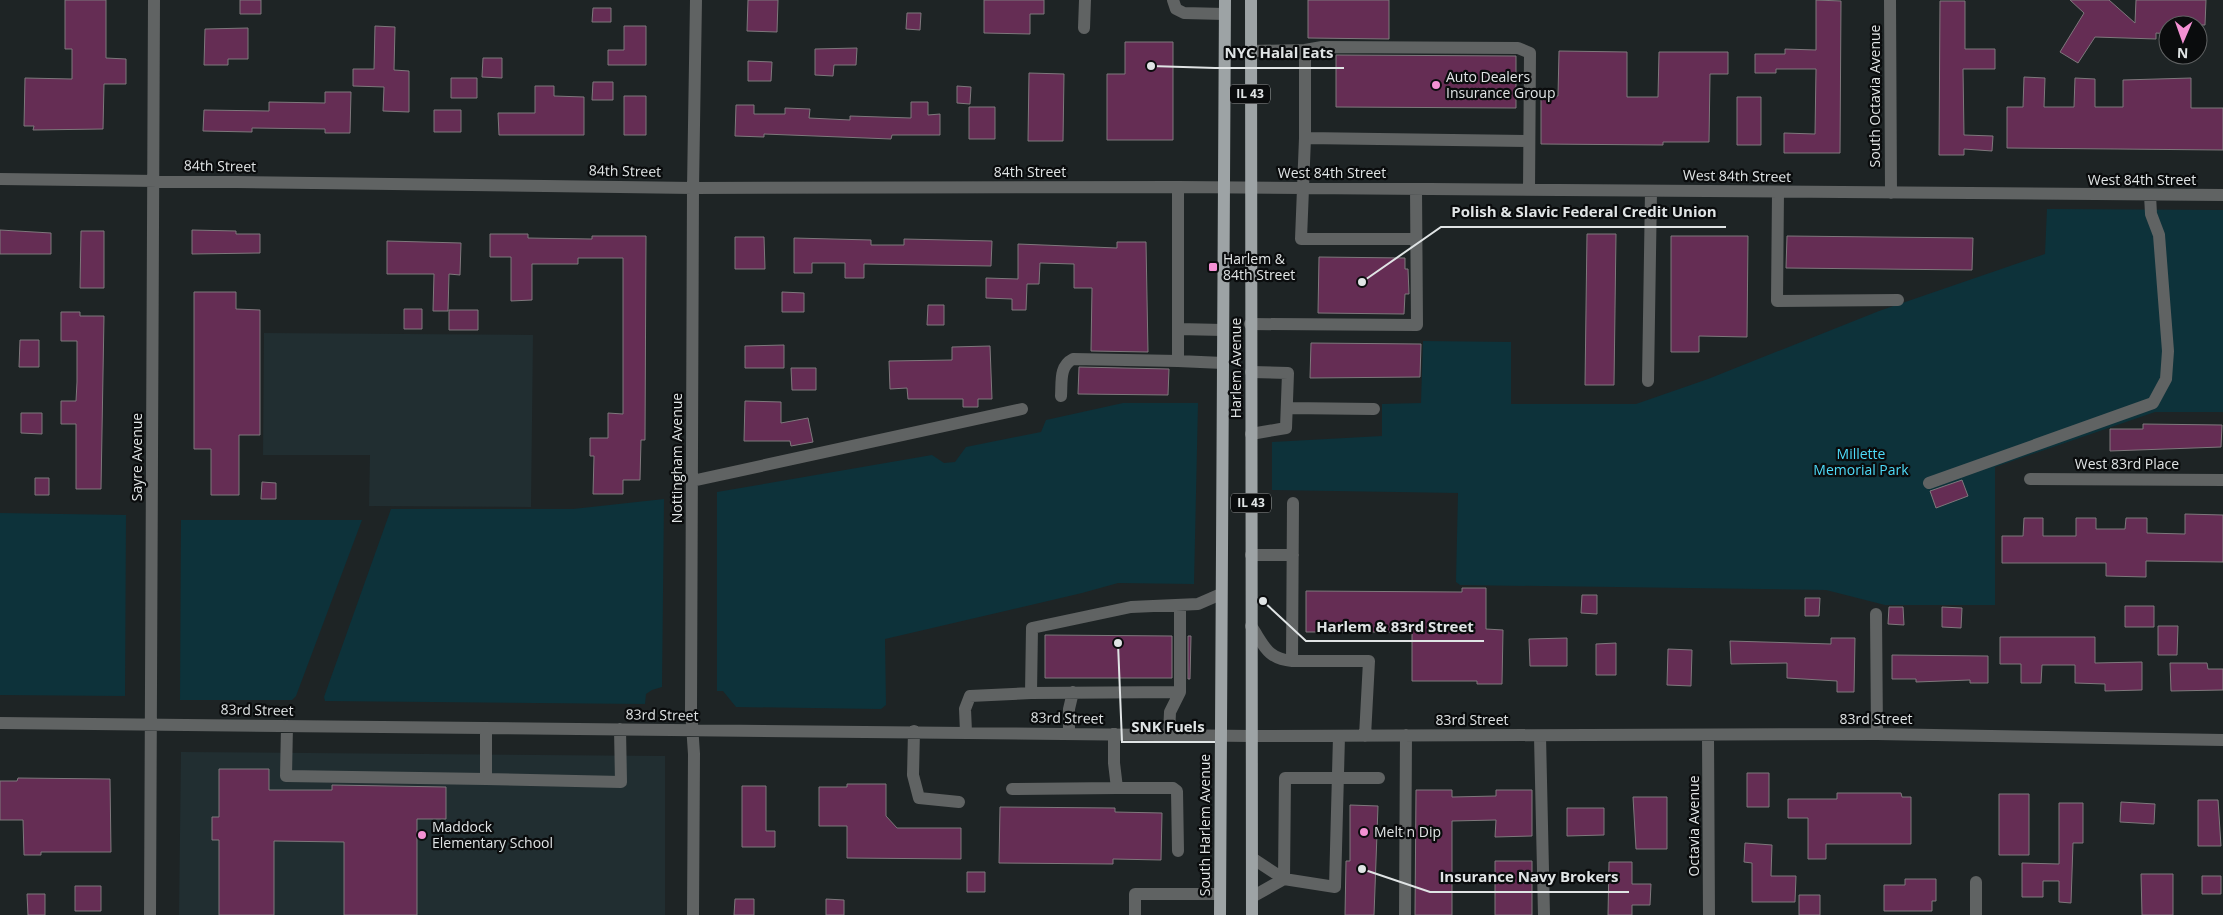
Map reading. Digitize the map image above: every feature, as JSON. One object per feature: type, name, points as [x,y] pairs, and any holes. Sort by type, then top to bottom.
[{"type":"main road","name":"Harlem Avenue","points":[[1220,736],[1225,0]]},
{"type":"main road","name":"Harlem Avenue","points":[[1251,0],[1251,736]]},
{"type":"main road","name":"South Harlem Avenue","points":[[1220,736],[1220,915]]},
{"type":"main road","name":"IL 43","points":[[1251,736],[1252,915]]},
{"type":"street","name":"Sayre Avenue","points":[[150,915],[154,0]]},
{"type":"street","name":"Nottingham Avenue","points":[[693,915],[694,754],[691,730],[693,188],[696,0]]},
{"type":"street","points":[[1084,28],[1085,0]]},
{"type":"street","points":[[1173,0],[1176,9],[1184,13],[1224,14]]},
{"type":"street","name":"South Octavia Avenue","points":[[1890,0],[1890,193]]},
{"type":"street","points":[[1250,51],[1305,50],[1322,47],[1518,48],[1530,54],[1529,190]]},
{"type":"street","points":[[1305,50],[1304,188],[1301,239],[1416,239]]},
{"type":"street","points":[[1305,138],[1529,141]]},
{"type":"street","name":"84th Street","points":[[0,179],[693,188],[1250,188]]},
{"type":"street","points":[[1178,187],[1178,361]]},
{"type":"street","name":"West 84th Street","points":[[1250,188],[2223,195]]},
{"type":"street","points":[[1250,324],[1417,325],[1416,189]]},
{"type":"street","points":[[1648,381],[1651,191]]},
{"type":"street","points":[[1778,192],[1777,301],[1898,300]]},
{"type":"street","points":[[1928,483],[2153,403],[2166,379],[2168,351],[2159,235],[2151,214],[2150,195]]},
{"type":"street","points":[[1178,330],[1223,330]]},
{"type":"street","points":[[1061,396],[1063,368],[1066,362],[1073,358],[1223,363]]},
{"type":"street","points":[[1250,372],[1288,373],[1286,428],[1251,434]]},
{"type":"street","points":[[1287,408],[1374,409]]},
{"type":"street","points":[[692,482],[1022,409]]},
{"type":"street","name":"West 83rd Place","points":[[2030,479],[2223,480]]},
{"type":"street","points":[[1292,661],[1294,503]]},
{"type":"street","points":[[1251,555],[1293,555]]},
{"type":"street","points":[[1031,693],[1032,628],[1131,607],[1198,604],[1221,594]]},
{"type":"street","points":[[1169,735],[1170,712],[1180,692],[1180,605]]},
{"type":"street","points":[[1876,614],[1877,734]]},
{"type":"street","points":[[1251,626],[1268,653],[1281,660],[1369,661],[1365,736]]},
{"type":"street","points":[[966,732],[965,709],[970,696],[1073,692],[1180,692]]},
{"type":"street","points":[[1069,733],[1069,709],[1073,692]]},
{"type":"street","name":"83rd Street","points":[[0,723],[914,731],[1220,736],[1877,734],[2223,740]]},
{"type":"street","points":[[287,726],[286,776],[621,782],[620,729]]},
{"type":"street","points":[[486,728],[486,779]]},
{"type":"street","points":[[914,731],[913,775],[920,798],[959,802]]},
{"type":"street","points":[[1114,734],[1114,763],[1117,788]]},
{"type":"street","points":[[1405,915],[1406,735]]},
{"type":"street","points":[[1252,858],[1284,879],[1335,886],[1339,736]]},
{"type":"street","points":[[1540,736],[1544,915]]},
{"type":"street","name":"Octavia Avenue","points":[[1708,736],[1709,915]]},
{"type":"street","points":[[1284,879],[1284,778],[1379,778]]},
{"type":"street","points":[[1012,789],[1173,788],[1177,791],[1178,851]]},
{"type":"street","points":[[1252,897],[1284,879]]},
{"type":"street","points":[[1976,882],[1976,915]]},
{"type":"street","points":[[1135,915],[1135,894],[1220,894]]},
{"type":"shaded area","points":[[264,333],[533,335],[531,507],[369,506],[370,455],[263,455]]},
{"type":"shaded area","name":"Maddock Elementary School","points":[[181,752],[665,756],[665,915],[179,915]]},
{"type":"green space","name":"Millette Memorial Park","points":[[2047,209],[2223,210],[2223,412],[2155,412],[1995,467],[1995,605],[1885,605],[1826,590],[1460,585],[1456,582],[1458,493],[1272,490],[1272,442],[1382,436],[1382,404],[1421,403],[1423,341],[1511,342],[1511,404],[1636,404],[1708,379],[1879,311],[2045,254]]},
{"type":"green space","points":[[1123,403],[1198,403],[1194,584],[1118,583],[885,639],[886,705],[881,709],[736,707],[723,691],[717,691],[717,492],[932,455],[944,463],[955,462],[966,447],[1041,432],[1046,420]]},
{"type":"green space","points":[[664,499],[662,687],[646,694],[645,704],[325,701],[324,697],[391,509],[573,509]]},
{"type":"green space","points":[[0,513],[126,515],[125,696],[0,695]]},
{"type":"green space","points":[[181,520],[362,520],[296,696],[292,700],[180,700]]},
{"type":"building","points":[[65,0],[106,0],[106,58],[126,59],[126,84],[104,84],[103,129],[33,130],[34,126],[24,126],[25,78],[72,79],[72,49],[65,49]]},
{"type":"building","points":[[240,0],[261,0],[261,14],[240,14]]},
{"type":"building","points":[[748,0],[778,0],[777,32],[747,31]]},
{"type":"building","points":[[984,0],[1044,0],[1044,14],[1030,14],[1030,34],[984,33]]},
{"type":"building","points":[[1308,0],[1389,0],[1389,39],[1308,38]]},
{"type":"building","points":[[1816,0],[1841,1],[1840,153],[1784,153],[1784,133],[1815,134],[1816,69],[1776,69],[1776,73],[1755,73],[1755,54],[1785,54],[1785,49],[1816,50]]},
{"type":"building","points":[[2070,0],[2109,0],[2135,23],[2136,0],[2206,0],[2205,15],[2158,15],[2158,33],[2156,33],[2156,39],[2095,37],[2078,63],[2060,52],[2084,13]]},
{"type":"building","points":[[1940,1],[1965,1],[1965,49],[1995,49],[1995,69],[1963,69],[1964,135],[1993,136],[1992,151],[1964,149],[1964,155],[1939,155]]},
{"type":"building","points":[[593,8],[611,8],[611,22],[592,22]]},
{"type":"building","points":[[907,13],[921,13],[920,30],[906,29]]},
{"type":"building","points":[[375,26],[395,27],[394,70],[409,71],[409,112],[383,111],[384,87],[353,86],[353,69],[374,69]]},
{"type":"building","points":[[624,26],[646,26],[646,65],[608,65],[608,50],[624,50]]},
{"type":"building","points":[[248,28],[248,59],[228,59],[228,65],[204,65],[205,29]]},
{"type":"building","points":[[1125,42],[1173,42],[1173,140],[1107,140],[1107,74],[1125,74]]},
{"type":"building","points":[[857,48],[856,65],[834,65],[833,76],[815,75],[815,49]]},
{"type":"building","points":[[1559,51],[1627,52],[1627,97],[1658,97],[1659,52],[1728,52],[1728,74],[1710,74],[1709,142],[1663,142],[1663,145],[1541,144],[1541,96],[1558,96]]},
{"type":"building","points":[[1336,55],[1516,56],[1516,108],[1336,107]]},
{"type":"building","points":[[483,58],[502,58],[502,78],[482,77]]},
{"type":"building","points":[[748,61],[772,62],[771,81],[748,81]]},
{"type":"building","points":[[1029,73],[1064,74],[1063,141],[1028,141]]},
{"type":"building","points":[[2024,77],[2045,78],[2044,107],[2074,107],[2075,78],[2095,79],[2095,107],[2123,107],[2123,80],[2191,78],[2191,108],[2223,108],[2223,150],[2007,148],[2007,107],[2023,107]]},
{"type":"building","points":[[451,78],[477,78],[477,98],[451,98]]},
{"type":"building","points":[[593,82],[613,82],[613,100],[592,100]]},
{"type":"building","points":[[535,86],[554,86],[554,96],[584,97],[584,135],[499,135],[498,113],[535,113]]},
{"type":"building","points":[[957,86],[971,87],[970,104],[957,103]]},
{"type":"building","points":[[325,92],[351,92],[350,133],[325,133],[325,129],[252,128],[252,132],[203,131],[204,110],[269,111],[269,102],[325,103]]},
{"type":"building","points":[[624,96],[646,96],[646,135],[624,135]]},
{"type":"building","points":[[1737,97],[1761,97],[1761,145],[1737,145]]},
{"type":"building","points":[[911,102],[928,102],[928,115],[940,114],[940,135],[892,135],[891,139],[764,134],[764,137],[735,136],[736,105],[754,105],[754,114],[785,114],[785,108],[810,109],[809,118],[850,120],[850,116],[911,118]]},
{"type":"building","points":[[969,107],[995,107],[995,139],[969,139]]},
{"type":"building","points":[[434,110],[461,110],[461,132],[434,132]]},
{"type":"building","points":[[0,230],[51,233],[51,254],[0,254]]},
{"type":"building","points":[[192,230],[236,231],[236,234],[260,234],[260,253],[192,254]]},
{"type":"building","points":[[81,231],[104,231],[104,288],[80,288]]},
{"type":"building","points":[[490,234],[528,234],[528,238],[592,239],[592,236],[646,236],[645,440],[641,440],[640,480],[623,480],[623,494],[593,494],[594,456],[590,456],[590,438],[608,438],[608,413],[623,414],[623,258],[578,258],[578,264],[532,264],[532,300],[511,301],[511,257],[490,257]]},
{"type":"building","points":[[1587,234],[1616,234],[1614,385],[1585,385]]},
{"type":"building","points":[[1671,236],[1748,236],[1747,337],[1699,336],[1699,352],[1671,352]]},
{"type":"building","points":[[1787,236],[1973,238],[1972,270],[1786,268]]},
{"type":"building","points":[[735,237],[764,237],[765,269],[735,269]]},
{"type":"building","points":[[794,238],[871,240],[871,245],[904,245],[904,239],[992,241],[991,266],[864,264],[864,278],[845,278],[845,263],[812,263],[812,273],[794,273]]},
{"type":"building","points":[[387,241],[461,243],[460,275],[449,274],[448,311],[433,311],[434,274],[387,274]]},
{"type":"building","points":[[1117,242],[1146,242],[1148,352],[1091,351],[1092,288],[1074,288],[1074,264],[1040,263],[1039,284],[1027,284],[1026,310],[1012,310],[1012,299],[986,298],[986,278],[1018,279],[1018,244],[1117,248]]},
{"type":"building","points":[[1319,257],[1405,258],[1405,269],[1408,269],[1409,294],[1405,294],[1404,314],[1318,313]]},
{"type":"building","points":[[194,292],[236,292],[236,309],[260,310],[260,435],[239,435],[239,495],[211,495],[211,449],[194,449]]},
{"type":"building","points":[[782,292],[804,293],[804,312],[782,312]]},
{"type":"building","points":[[928,305],[944,305],[944,325],[927,325]]},
{"type":"building","points":[[404,309],[422,309],[422,329],[404,329]]},
{"type":"building","points":[[449,310],[478,310],[478,330],[449,330]]},
{"type":"building","points":[[61,312],[80,312],[80,316],[104,316],[101,489],[76,489],[76,424],[61,424],[61,401],[76,401],[77,341],[61,341]]},
{"type":"building","points":[[20,340],[39,340],[39,367],[19,367]]},
{"type":"building","points":[[1311,343],[1421,344],[1420,377],[1310,378]]},
{"type":"building","points":[[784,345],[784,368],[745,368],[745,346]]},
{"type":"building","points":[[990,346],[992,399],[978,399],[978,407],[963,407],[963,399],[908,399],[907,388],[890,389],[889,361],[952,360],[952,347]]},
{"type":"building","points":[[1079,367],[1169,369],[1168,395],[1078,394]]},
{"type":"building","points":[[791,368],[816,368],[816,390],[792,390]]},
{"type":"building","points":[[745,401],[781,402],[781,423],[808,418],[813,442],[791,446],[790,441],[744,441]]},
{"type":"building","points":[[21,413],[42,413],[42,434],[21,433]]},
{"type":"building","points":[[2143,424],[2222,425],[2221,447],[2110,451],[2110,429],[2143,429]]},
{"type":"building","points":[[35,478],[49,478],[49,495],[35,495]]},
{"type":"building","points":[[1962,480],[1968,496],[1936,508],[1930,491]]},
{"type":"building","points":[[262,482],[276,483],[276,499],[261,499]]},
{"type":"building","points":[[2185,514],[2223,515],[2223,562],[2146,561],[2146,577],[2106,576],[2106,563],[2002,563],[2002,536],[2023,536],[2024,518],[2043,518],[2043,536],[2076,536],[2076,518],[2096,518],[2096,529],[2125,529],[2126,518],[2147,518],[2147,533],[2185,534]]},
{"type":"building","points":[[1462,588],[1486,588],[1486,629],[1503,630],[1502,684],[1477,684],[1477,681],[1412,681],[1412,632],[1306,632],[1306,591],[1462,592]]},
{"type":"building","points":[[1582,595],[1597,595],[1597,614],[1581,613]]},
{"type":"building","points":[[1805,598],[1820,598],[1819,616],[1805,616]]},
{"type":"building","points":[[2125,606],[2154,606],[2154,627],[2125,627]]},
{"type":"building","points":[[1889,607],[1903,607],[1904,625],[1888,624]]},
{"type":"building","points":[[1942,607],[1962,608],[1961,628],[1942,627]]},
{"type":"building","points":[[2158,626],[2178,626],[2177,655],[2158,655]]},
{"type":"building","points":[[1045,635],[1172,636],[1172,678],[1045,678]]},
{"type":"building","points":[[1188,636],[1191,636],[1190,679],[1188,679]]},
{"type":"building","points":[[2000,637],[2095,637],[2095,663],[2142,662],[2142,690],[2105,691],[2105,684],[2075,683],[2075,665],[2042,665],[2041,683],[2021,683],[2021,664],[2000,664]]},
{"type":"building","points":[[1567,638],[1567,666],[1530,666],[1529,639]]},
{"type":"building","points":[[1831,638],[1855,638],[1854,692],[1837,692],[1837,681],[1787,678],[1787,663],[1731,664],[1730,641],[1831,644]]},
{"type":"building","points":[[1616,643],[1616,675],[1596,675],[1596,644]]},
{"type":"building","points":[[1668,649],[1692,650],[1691,686],[1667,685]]},
{"type":"building","points":[[1892,655],[1988,656],[1988,683],[1970,683],[1970,680],[1916,682],[1916,679],[1892,679]]},
{"type":"building","points":[[2170,663],[2207,663],[2208,669],[2223,669],[2223,690],[2171,691]]},
{"type":"building","points":[[219,769],[269,769],[269,790],[332,790],[332,785],[446,787],[446,819],[417,819],[417,915],[344,915],[344,842],[274,841],[274,915],[219,915],[219,840],[212,840],[212,817],[219,817]]},
{"type":"building","points":[[1747,773],[1769,773],[1769,807],[1747,807]]},
{"type":"building","points":[[18,778],[110,779],[111,852],[41,852],[41,855],[24,855],[23,820],[0,820],[0,781],[17,781]]},
{"type":"building","points":[[847,784],[886,784],[886,816],[897,828],[961,828],[961,859],[847,858],[847,826],[819,826],[819,787],[847,787]]},
{"type":"building","points":[[742,786],[766,786],[766,831],[775,831],[775,847],[742,847]]},
{"type":"building","points":[[1416,790],[1452,790],[1452,797],[1496,796],[1496,790],[1532,790],[1532,836],[1495,837],[1496,820],[1452,821],[1452,915],[1415,915]]},
{"type":"building","points":[[1837,793],[1901,793],[1902,797],[1911,797],[1911,844],[1826,844],[1826,859],[1808,859],[1808,818],[1788,818],[1788,799],[1837,799]]},
{"type":"building","points":[[1999,794],[2029,794],[2029,855],[1999,855]]},
{"type":"building","points":[[1633,797],[1667,797],[1667,849],[1636,849]]},
{"type":"building","points":[[2198,800],[2218,800],[2221,846],[2198,846]]},
{"type":"building","points":[[2121,802],[2155,804],[2154,824],[2120,822]]},
{"type":"building","points":[[2059,803],[2083,803],[2083,843],[2073,843],[2071,903],[2059,902],[2059,881],[2043,881],[2043,897],[2022,897],[2022,863],[2059,864]]},
{"type":"building","points":[[1350,805],[1378,806],[1374,915],[1345,915],[1346,861],[1350,861]]},
{"type":"building","points":[[1000,807],[1115,808],[1115,812],[1162,813],[1161,860],[1113,859],[1113,864],[999,863]]},
{"type":"building","points":[[1567,808],[1604,808],[1604,835],[1567,836]]},
{"type":"building","points":[[1745,843],[1772,845],[1771,876],[1796,876],[1795,902],[1752,902],[1752,863],[1744,862]]},
{"type":"building","points":[[1495,861],[1532,861],[1532,915],[1495,915]]},
{"type":"building","points":[[1609,862],[1632,862],[1632,884],[1651,884],[1650,905],[1632,905],[1632,915],[1608,915]]},
{"type":"building","points":[[967,872],[985,872],[985,892],[967,892]]},
{"type":"building","points":[[2141,874],[2173,874],[2173,915],[2142,915]]},
{"type":"building","points":[[2202,876],[2221,876],[2221,894],[2202,894]]},
{"type":"building","points":[[1905,879],[1936,879],[1936,901],[1932,901],[1932,911],[1884,911],[1884,885],[1905,885]]},
{"type":"building","points":[[75,886],[101,886],[101,911],[75,911]]},
{"type":"building","points":[[27,894],[45,894],[45,915],[28,915]]},
{"type":"building","points":[[1799,895],[1820,895],[1820,915],[1799,915]]},
{"type":"building","points":[[735,899],[754,899],[754,915],[734,915]]},
{"type":"building","points":[[826,899],[844,900],[844,915],[826,915]]},
{"type":"place","name":"NYC Halal Eats","points":[[1151,66]]},
{"type":"place","name":"Auto Dealers Insurance Group","points":[[1436,85]]},
{"type":"place","name":"Harlem & 84th Street","points":[[1213,267]]},
{"type":"place","name":"Polish & Slavic Federal Credit Union","points":[[1362,282]]},
{"type":"place","name":"Harlem & 83rd Street","points":[[1263,601]]},
{"type":"place","name":"SNK Fuels","points":[[1118,643]]},
{"type":"place","name":"Melt n Dip","points":[[1364,832]]},
{"type":"place","name":"Maddock Elementary School","points":[[422,835]]},
{"type":"place","name":"Insurance Navy Brokers","points":[[1362,869]]}]
